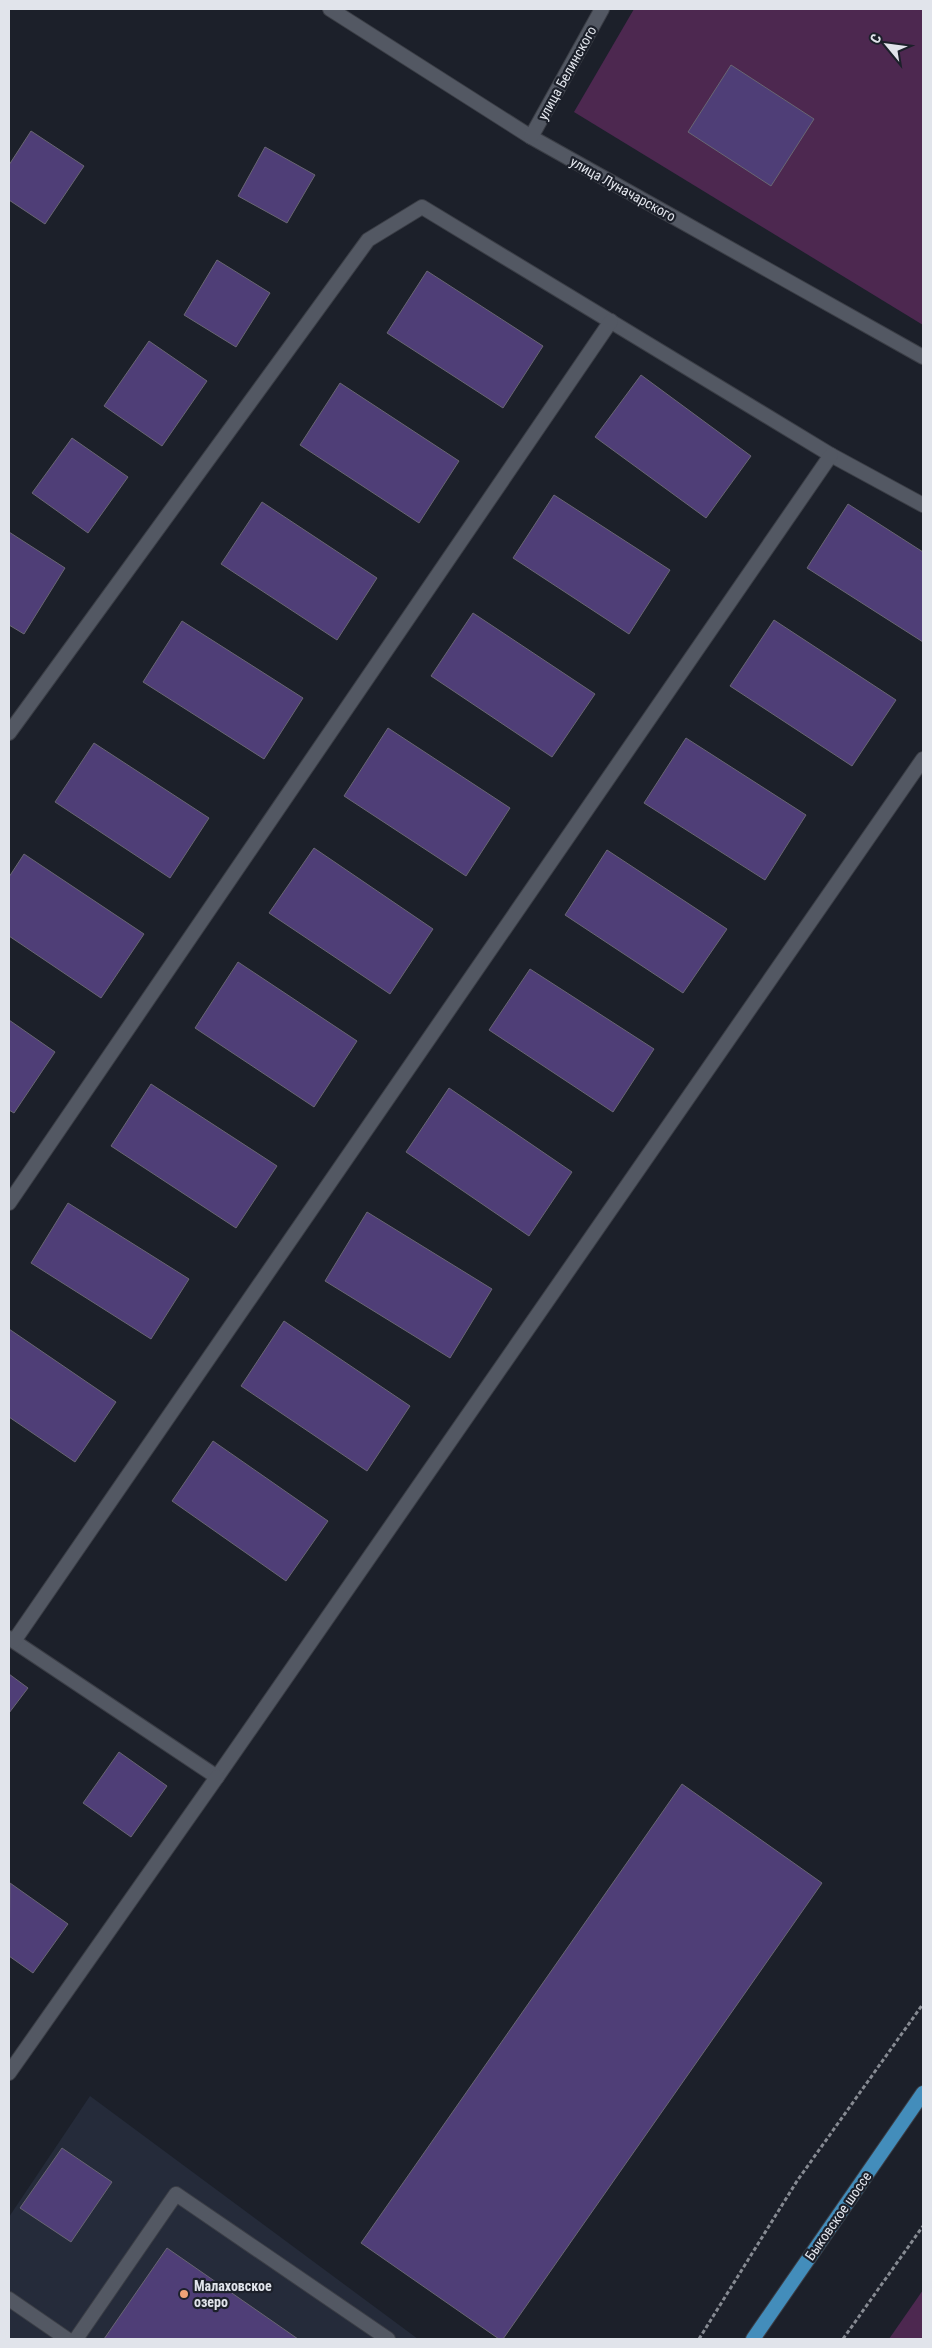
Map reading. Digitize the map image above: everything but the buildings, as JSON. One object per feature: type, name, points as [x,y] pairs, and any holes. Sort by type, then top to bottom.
[{"type":"main road","name":"Быковское шоссе","points":[[753,2339],[923,2093]]},
{"type":"street","name":"улица Луначарского","points":[[330,9],[531,137],[923,357]]},
{"type":"street","name":"улица Белинского","points":[[531,137],[602,9]]},
{"type":"street","points":[[9,733],[368,240],[422,207],[831,455],[923,505]]},
{"type":"street","points":[[9,1203],[611,321]]},
{"type":"street","points":[[217,1777],[11,1639],[831,455]]},
{"type":"street","points":[[9,2073],[217,1777],[923,759]]},
{"type":"street","points":[[76,2339],[176,2194],[388,2339]]},
{"type":"street","points":[[9,2299],[67,2339]]},
{"type":"path","points":[[699,2339],[797,2181],[923,2004]]},
{"type":"path","points":[[843,2339],[923,2226]]},
{"type":"shaded area","points":[[634,9],[923,9],[923,325],[574,112]]},
{"type":"shaded area","points":[[90,2096],[418,2339],[9,2339],[9,2217]]},
{"type":"shaded area","points":[[923,2290],[923,2339],[889,2339]]},
{"type":"place","name":"Малаховское озеро","points":[[184,2294]]}]
